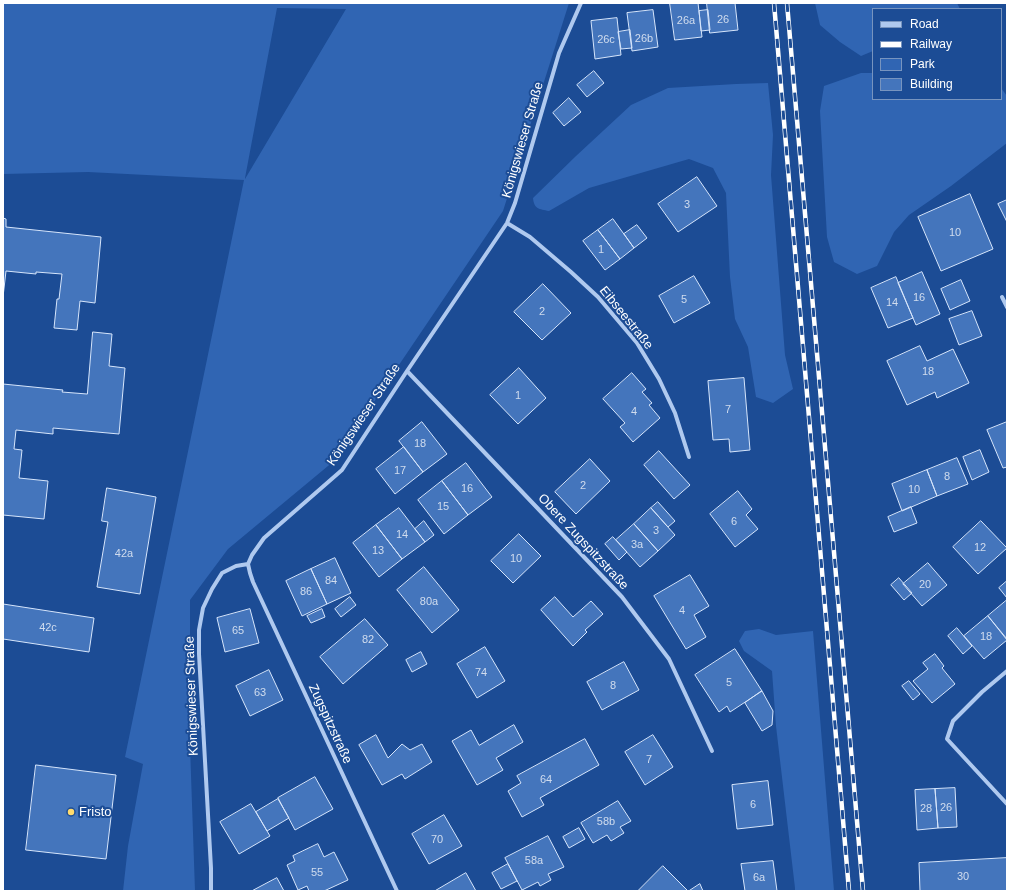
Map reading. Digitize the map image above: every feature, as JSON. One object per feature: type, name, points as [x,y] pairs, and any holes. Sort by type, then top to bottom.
[{"type":"street","name":"Königswieser Straße","points":[[211,891],[199,654],[199,630],[203,608],[222,573],[236,566],[248,564],[252,555],[264,538],[342,470],[507,223],[515,203],[559,53],[581,3]]},
{"type":"street","name":"Eibseestraße","points":[[507,223],[530,237],[571,272],[598,297],[637,343],[659,378],[675,414],[689,457]]},
{"type":"street","points":[[1002,297],[1007,307]]},
{"type":"street","name":"Obere Zugspitzstraße","points":[[407,371],[622,597],[669,659],[712,751]]},
{"type":"street","name":"Zugspitzstraße","points":[[248,564],[253,582],[397,891]]},
{"type":"street","points":[[1007,671],[982,692],[953,721],[947,739],[1007,804]]},
{"type":"green space","points":[[3,3],[569,3],[503,211],[334,461],[228,549],[190,600],[190,746],[195,891],[123,891],[128,846],[143,764],[125,757],[244,180],[88,172],[3,174]],"holes":[[[277,8],[346,9],[245,179]]]},
{"type":"green space","points":[[815,3],[957,3],[960,8],[872,8],[872,51],[861,56],[840,42],[820,25]]},
{"type":"green space","points":[[861,73],[872,73],[872,100],[1002,100],[1002,89],[1007,96],[1007,143],[951,186],[909,215],[894,232],[877,266],[857,274],[834,262],[827,237],[820,111],[824,86]]},
{"type":"green space","points":[[768,83],[773,135],[771,175],[785,355],[793,389],[773,403],[756,397],[748,347],[735,319],[730,277],[726,193],[713,168],[689,159],[589,188],[549,211],[538,208],[533,198],[631,105],[668,88]]},
{"type":"green space","points":[[759,629],[776,635],[813,631],[834,891],[795,891],[776,726],[772,671],[744,651],[739,641],[745,631]]},
{"type":"building","points":[[670,3],[698,3],[702,37],[675,40]]},
{"type":"building","points":[[707,3],[735,3],[738,30],[710,33]]},
{"type":"building","points":[[653,10],[658,47],[632,51],[627,13]]},
{"type":"building","points":[[708,10],[710,30],[701,31],[699,11]]},
{"type":"building","points":[[617,18],[621,55],[595,59],[591,21]]},
{"type":"building","points":[[630,30],[632,48],[621,49],[618,32]]},
{"type":"building","points":[[594,71],[604,83],[587,97],[577,85]]},
{"type":"building","points":[[569,98],[581,112],[564,126],[553,113]]},
{"type":"building","points":[[697,177],[717,206],[678,232],[658,204]]},
{"type":"building","points":[[970,194],[993,249],[941,271],[918,217]]},
{"type":"building","points":[[1007,200],[1007,222],[998,204]]},
{"type":"building","points":[[3,218],[6,219],[6,227],[101,237],[95,303],[80,301],[77,330],[54,328],[57,299],[59,299],[62,274],[36,272],[36,274],[6,271],[3,297]]},
{"type":"building","points":[[613,219],[634,248],[620,259],[598,230]]},
{"type":"building","points":[[637,225],[647,238],[634,248],[624,234]]},
{"type":"building","points":[[598,230],[620,259],[605,270],[583,241]]},
{"type":"building","points":[[922,272],[940,314],[916,325],[898,283]]},
{"type":"building","points":[[694,276],[710,303],[674,323],[659,296]]},
{"type":"building","points":[[896,277],[913,318],[888,328],[871,288]]},
{"type":"building","points":[[961,280],[970,301],[950,310],[941,289]]},
{"type":"building","points":[[543,284],[571,313],[542,340],[514,312]]},
{"type":"building","points":[[972,311],[982,336],[959,345],[949,319]]},
{"type":"building","points":[[93,332],[112,334],[109,366],[125,368],[119,434],[53,428],[53,434],[16,430],[14,449],[22,450],[19,478],[48,481],[44,519],[3,515],[3,384],[87,394]]},
{"type":"building","points":[[920,346],[927,361],[953,349],[969,383],[937,398],[935,392],[907,405],[887,361]]},
{"type":"building","points":[[519,368],[546,398],[518,424],[490,395]]},
{"type":"building","points":[[632,373],[646,389],[642,392],[652,403],[649,405],[660,418],[633,442],[620,427],[625,423],[603,399]]},
{"type":"building","points":[[744,378],[750,450],[730,452],[729,439],[713,440],[708,381]]},
{"type":"building","points":[[422,422],[447,454],[423,472],[399,441]]},
{"type":"building","points":[[1007,422],[1007,467],[1003,468],[987,430]]},
{"type":"building","points":[[404,447],[423,472],[395,494],[376,469]]},
{"type":"building","points":[[980,450],[989,472],[972,480],[963,457]]},
{"type":"building","points":[[659,451],[690,485],[674,499],[644,465]]},
{"type":"building","points":[[957,458],[968,484],[937,496],[927,470]]},
{"type":"building","points":[[590,459],[610,481],[576,514],[555,492]]},
{"type":"building","points":[[466,463],[492,497],[468,515],[442,481]]},
{"type":"building","points":[[927,470],[937,496],[902,511],[892,484]]},
{"type":"building","points":[[442,481],[468,515],[444,534],[418,500]]},
{"type":"building","points":[[107,488],[156,497],[140,594],[97,587],[108,522],[102,521]]},
{"type":"building","points":[[738,491],[752,509],[746,515],[758,529],[735,547],[710,514]]},
{"type":"building","points":[[658,502],[675,521],[668,527],[651,508]]},
{"type":"building","points":[[911,507],[917,523],[894,532],[888,517]]},
{"type":"building","points":[[399,508],[425,542],[402,559],[376,525]]},
{"type":"building","points":[[651,508],[675,535],[658,551],[634,524]]},
{"type":"building","points":[[424,521],[434,535],[425,542],[415,529]]},
{"type":"building","points":[[981,521],[1007,548],[978,574],[953,547]]},
{"type":"building","points":[[634,524],[658,551],[640,567],[616,540]]},
{"type":"building","points":[[376,525],[402,559],[379,577],[353,543]]},
{"type":"building","points":[[519,534],[541,556],[513,583],[491,561]]},
{"type":"building","points":[[613,537],[627,552],[619,560],[605,544]]},
{"type":"building","points":[[335,558],[351,593],[327,604],[311,569]]},
{"type":"building","points":[[928,563],[947,585],[922,606],[903,584]]},
{"type":"building","points":[[424,567],[459,610],[432,633],[397,590]]},
{"type":"building","points":[[311,569],[327,604],[302,616],[286,581]]},
{"type":"building","points":[[690,575],[709,606],[694,615],[706,637],[686,649],[654,596]]},
{"type":"building","points":[[899,578],[912,593],[904,600],[891,585]]},
{"type":"building","points":[[1007,581],[1007,598],[999,588]]},
{"type":"building","points":[[350,597],[356,605],[341,617],[335,609]]},
{"type":"building","points":[[555,597],[573,617],[591,601],[603,614],[585,630],[587,632],[573,646],[541,610]]},
{"type":"building","points":[[1007,600],[1007,639],[988,616]]},
{"type":"building","points":[[3,604],[94,618],[89,652],[3,639]]},
{"type":"building","points":[[250,609],[259,643],[225,652],[217,618]]},
{"type":"building","points":[[322,609],[325,617],[311,623],[307,616]]},
{"type":"building","points":[[988,616],[1007,640],[984,659],[964,636]]},
{"type":"building","points":[[365,619],[388,645],[343,684],[320,657]]},
{"type":"building","points":[[957,628],[972,646],[963,654],[948,636]]},
{"type":"building","points":[[485,647],[505,681],[477,698],[457,664]]},
{"type":"building","points":[[735,649],[762,691],[730,712],[727,706],[719,712],[695,675]]},
{"type":"building","points":[[421,652],[427,664],[412,672],[406,660]]},
{"type":"building","points":[[935,654],[944,666],[942,668],[955,684],[932,703],[913,681],[928,669],[923,663]]},
{"type":"building","points":[[624,662],[639,690],[602,710],[587,682]]},
{"type":"building","points":[[269,670],[283,700],[250,716],[236,686]]},
{"type":"building","points":[[909,681],[920,694],[913,700],[902,686]]},
{"type":"building","points":[[762,691],[773,711],[772,725],[762,731],[745,703]]},
{"type":"building","points":[[514,725],[523,742],[496,758],[503,770],[477,785],[452,741],[471,730],[479,745]]},
{"type":"building","points":[[376,735],[388,758],[402,744],[410,750],[422,744],[432,762],[405,779],[402,774],[382,785],[359,745]]},
{"type":"building","points":[[653,735],[673,767],[645,785],[625,752]]},
{"type":"building","points":[[585,739],[599,765],[540,798],[544,805],[522,817],[508,791],[521,783],[517,776]]},
{"type":"building","name":"Fristo","points":[[36,765],[116,775],[106,859],[26,850]]},
{"type":"building","points":[[315,777],[333,809],[295,830],[278,798]]},
{"type":"building","points":[[768,781],[773,825],[737,829],[732,785]]},
{"type":"building","points":[[955,788],[957,827],[938,828],[935,789]]},
{"type":"building","points":[[935,789],[938,828],[917,830],[915,790]]},
{"type":"building","points":[[278,799],[289,818],[267,831],[256,812]]},
{"type":"building","points":[[618,801],[631,821],[620,827],[624,833],[611,841],[607,835],[593,843],[581,823]]},
{"type":"building","points":[[251,804],[270,836],[239,854],[220,822]]},
{"type":"building","points":[[444,815],[462,846],[429,864],[412,834]]},
{"type":"building","points":[[579,828],[585,839],[569,848],[563,837]]},
{"type":"building","points":[[548,836],[564,867],[548,874],[551,880],[540,886],[538,882],[522,890],[505,858]]},
{"type":"building","points":[[318,844],[324,857],[334,852],[348,880],[324,891],[309,891],[307,886],[298,890],[287,865],[295,861],[293,856]]},
{"type":"building","points":[[1007,858],[1007,891],[920,891],[919,863]]},
{"type":"building","points":[[773,861],[777,891],[745,891],[741,864]]},
{"type":"building","points":[[508,864],[517,881],[501,889],[492,873]]},
{"type":"building","points":[[663,866],[688,891],[638,891]]},
{"type":"building","points":[[466,873],[476,891],[435,891]]},
{"type":"building","points":[[277,878],[284,891],[252,891]]},
{"type":"building","points":[[700,884],[703,891],[689,891]]},
{"type":"railway","points":[[774,3],[849,891]]},
{"type":"railway","points":[[787,3],[863,891]]},
{"type":"place","name":"Fristo","points":[[71,812]]}]
